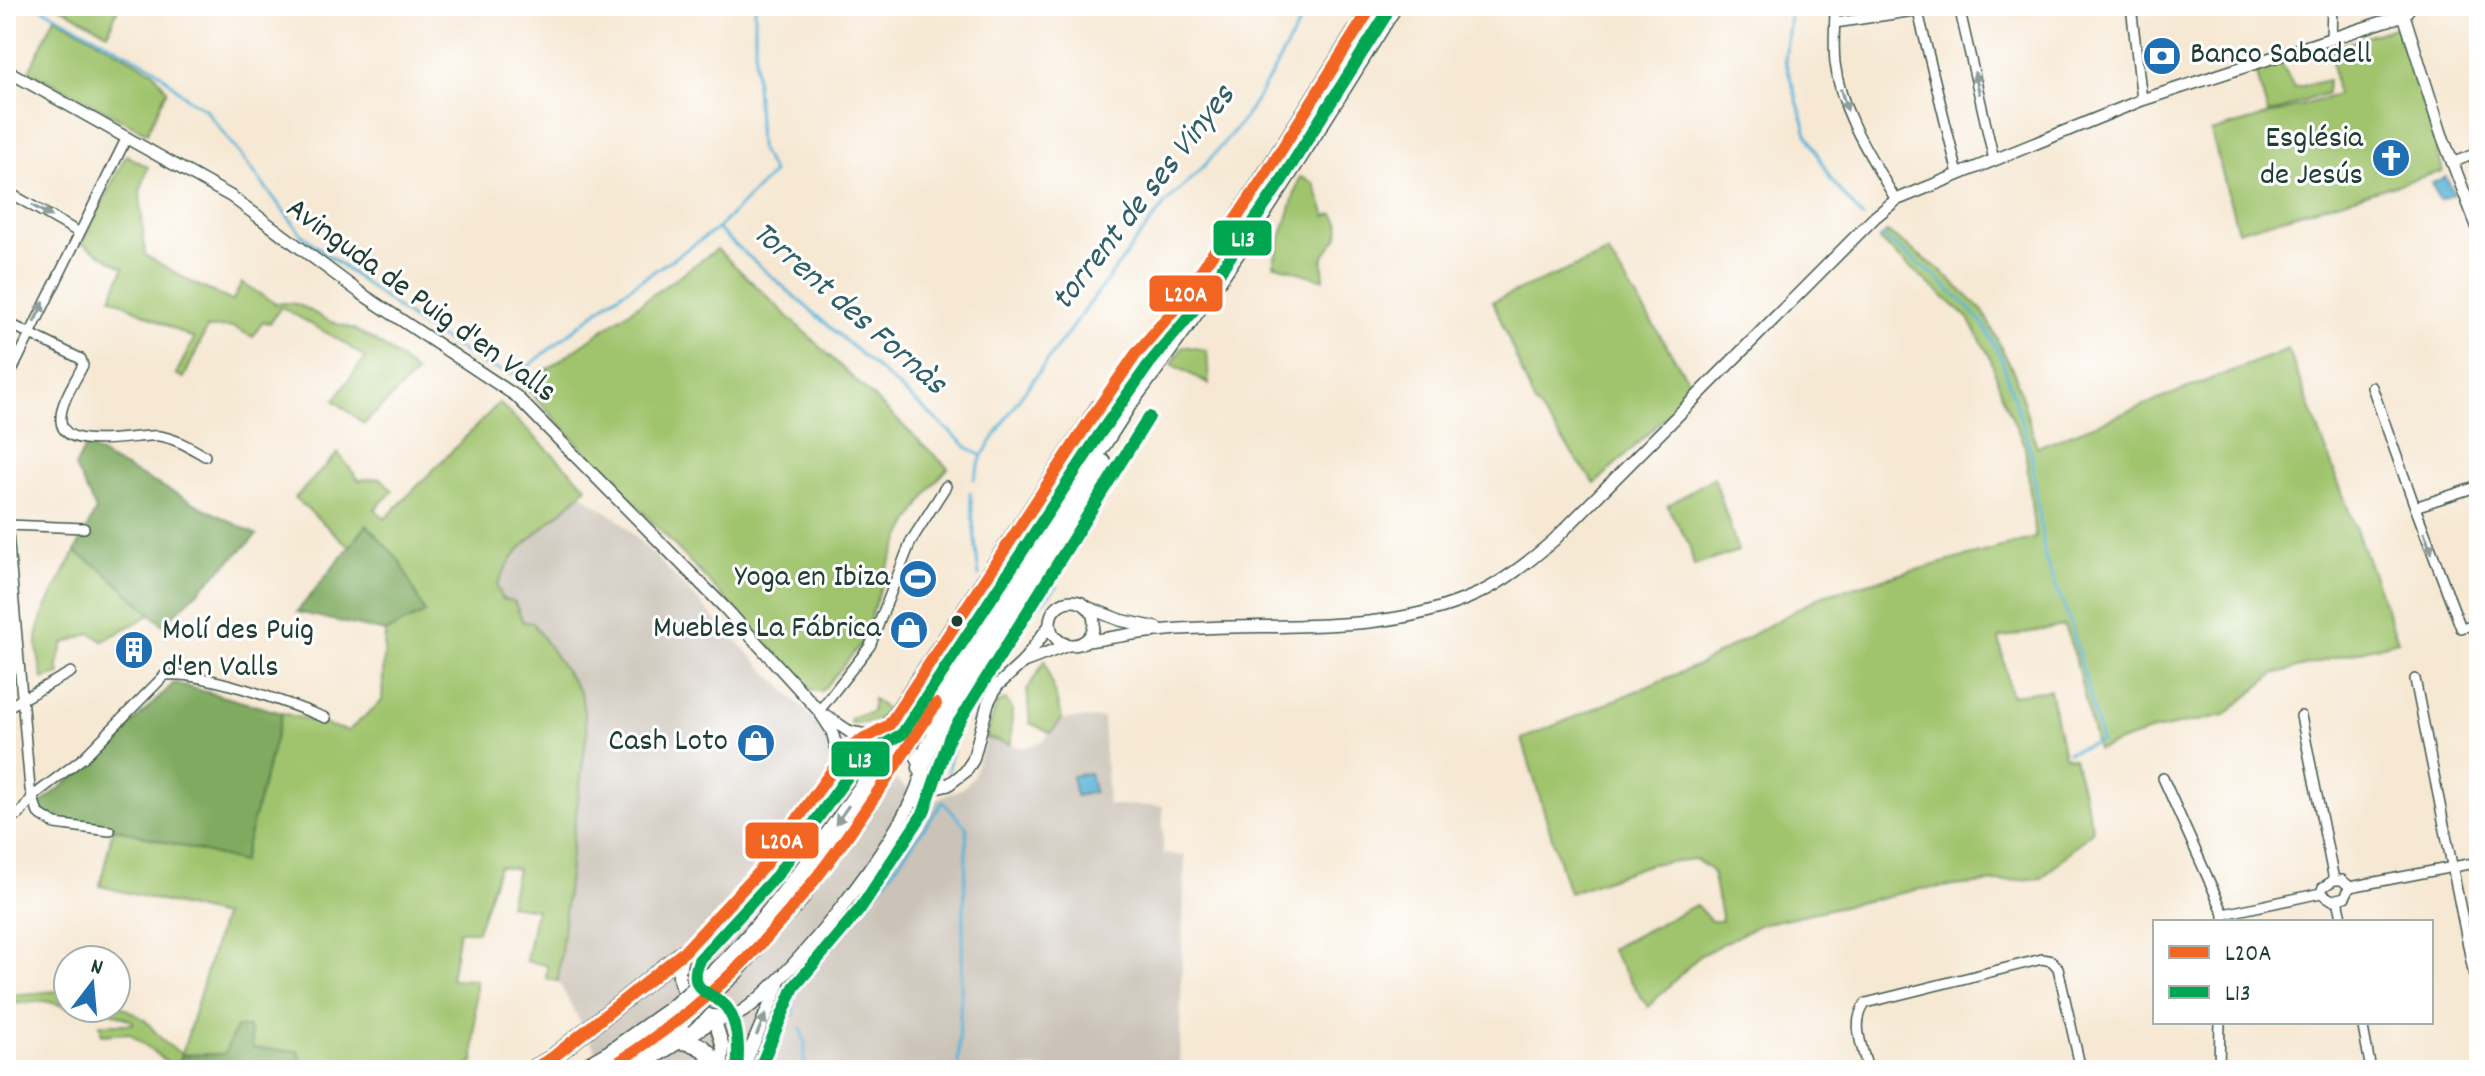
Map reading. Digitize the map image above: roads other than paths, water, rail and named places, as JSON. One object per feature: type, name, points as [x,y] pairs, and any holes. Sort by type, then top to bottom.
[{"type":"highway","points":[[914,725],[1179,304],[1372,6]]},
{"type":"highway","points":[[607,1070],[728,969],[893,755],[1129,403],[1281,186],[1394,6]]},
{"type":"highway","points":[[872,734],[889,725],[1136,354],[1179,304]]},
{"type":"highway","points":[[921,770],[935,729],[1079,502],[1163,358]]},
{"type":"highway","points":[[531,1070],[552,1058],[685,951]]},
{"type":"highway","points":[[580,1070],[677,1014]]},
{"type":"highway","points":[[631,1070],[714,1018]]},
{"type":"highway","points":[[677,1041],[691,1041],[702,1047],[719,1070]]},
{"type":"main road","points":[[872,734],[892,737],[909,747],[921,770],[911,803],[847,900],[780,979],[741,1014],[714,1018],[703,1013],[679,981],[679,963],[685,951],[764,866],[849,747],[872,734]]},
{"type":"main road","points":[[742,1070],[780,979]]},
{"type":"main road","points":[[714,1018],[723,1047],[719,1070]]},
{"type":"street","points":[[1835,6],[1835,62],[1842,97],[1859,139],[1896,200]]},
{"type":"street","points":[[1835,23],[1947,6],[1960,11],[1983,6]]},
{"type":"street","points":[[2131,6],[2142,100]]},
{"type":"street","points":[[2331,39],[2332,6]]},
{"type":"street","points":[[1022,663],[1068,645],[1169,629],[1376,620],[1433,609],[1475,595],[1525,565],[1554,540],[1875,217],[1896,200],[2142,100],[2331,39],[2408,10],[2452,163],[2479,231]]},
{"type":"street","points":[[1960,11],[1994,160]]},
{"type":"street","points":[[1918,12],[1958,174]]},
{"type":"street","name":"Avinguda de Puig d'en Valls","points":[[6,70],[232,197],[362,294],[537,413],[726,609],[819,711],[832,731],[839,759]]},
{"type":"street","points":[[6,383],[127,137]]},
{"type":"street","points":[[2452,163],[2479,152]]},
{"type":"street","points":[[6,191],[78,232]]},
{"type":"street","points":[[6,322],[81,359],[83,365],[61,414],[66,431],[92,441],[155,435],[168,437],[205,456]]},
{"type":"street","points":[[2372,387],[2461,628],[2479,623]]},
{"type":"street","points":[[819,711],[870,646],[911,541],[946,486]]},
{"type":"street","points":[[2415,507],[2479,486]]},
{"type":"street","points":[[6,510],[28,779],[38,813],[55,824],[110,831]]},
{"type":"street","points":[[7,525],[84,528]]},
{"type":"street","points":[[911,803],[933,789],[948,785],[965,772],[973,760],[982,718],[997,686],[1022,663],[1050,625],[1052,612],[1062,603],[1075,601],[1120,620],[1169,629]]},
{"type":"street","points":[[1083,642],[1091,633],[1094,622],[1087,607]]},
{"type":"street","points":[[1050,625],[1058,640],[1068,645]]},
{"type":"street","points":[[6,708],[71,672]]},
{"type":"street","points":[[19,815],[33,796],[83,758],[165,675],[210,681],[272,698],[326,718]]},
{"type":"street","points":[[2415,679],[2479,1001]]},
{"type":"street","name":"Avinguda de Puig d'en Valls","points":[[819,711],[850,732],[872,734]]},
{"type":"street","points":[[2301,716],[2334,880]]},
{"type":"street","points":[[921,770],[932,780],[948,785]]},
{"type":"street","points":[[2163,778],[2224,918],[2321,893]]},
{"type":"street","points":[[2350,887],[2479,862]]},
{"type":"street","points":[[2321,893],[2323,887],[2334,880],[2342,880],[2350,887]]},
{"type":"street","points":[[2321,893],[2325,898],[2338,900],[2345,897],[2350,887]]},
{"type":"street","points":[[2338,900],[2343,920]]},
{"type":"street","points":[[1868,1070],[1858,1029],[1860,1009],[1866,1003],[2042,959],[2052,961],[2058,968],[2081,1070]]},
{"type":"street","points":[[2219,1070],[2220,1024]]},
{"type":"street","points":[[2362,1024],[2371,1070]]},
{"type":"water","points":[[2446,177],[2454,194],[2439,200],[2432,183]]},
{"type":"water","points":[[1090,773],[1094,792],[1076,796],[1072,776]]},
{"type":"waterway","name":"Torrent des Fornàs","points":[[38,6],[155,68],[188,99],[205,109],[303,236],[414,321],[487,366],[511,374],[530,365],[611,300],[717,229],[971,450],[982,456]]},
{"type":"waterway","points":[[718,228],[773,173],[759,147],[755,6]]},
{"type":"waterway","name":"torrent de ses Vinyes","points":[[974,479],[982,456],[1018,400],[1136,241],[1165,204],[1204,166],[1244,119],[1309,6]]},
{"type":"waterway","points":[[1791,6],[1785,60],[1807,134],[1831,180],[1863,218]]},
{"type":"waterway","points":[[1882,236],[1934,275],[1967,306],[1984,325],[2002,360],[2031,452],[2045,558],[2071,624],[2101,741],[2068,752]]},
{"type":"waterway","points":[[970,493],[979,576]]},
{"type":"waterway","points":[[948,771],[954,736],[992,668],[993,655],[1057,586]]},
{"type":"waterway","points":[[869,903],[943,802],[967,828],[958,1070]]},
{"type":"waterway","points":[[794,1016],[793,999],[801,981],[857,918]]},
{"type":"waterway","points":[[801,1029],[805,1043],[804,1070]]},
{"type":"place","name":"Banco Sabadell","points":[[2162,56]]},
{"type":"place","name":"Església de Jesús","points":[[2391,158]]},
{"type":"place","name":"Yoga en Ibiza","points":[[918,579]]},
{"type":"place","name":"Muebles La Fábrica","points":[[909,630]]},
{"type":"place","name":"Molí des Puig d'en Valls","points":[[134,650]]},
{"type":"place","name":"Cash Loto","points":[[756,743]]}]
